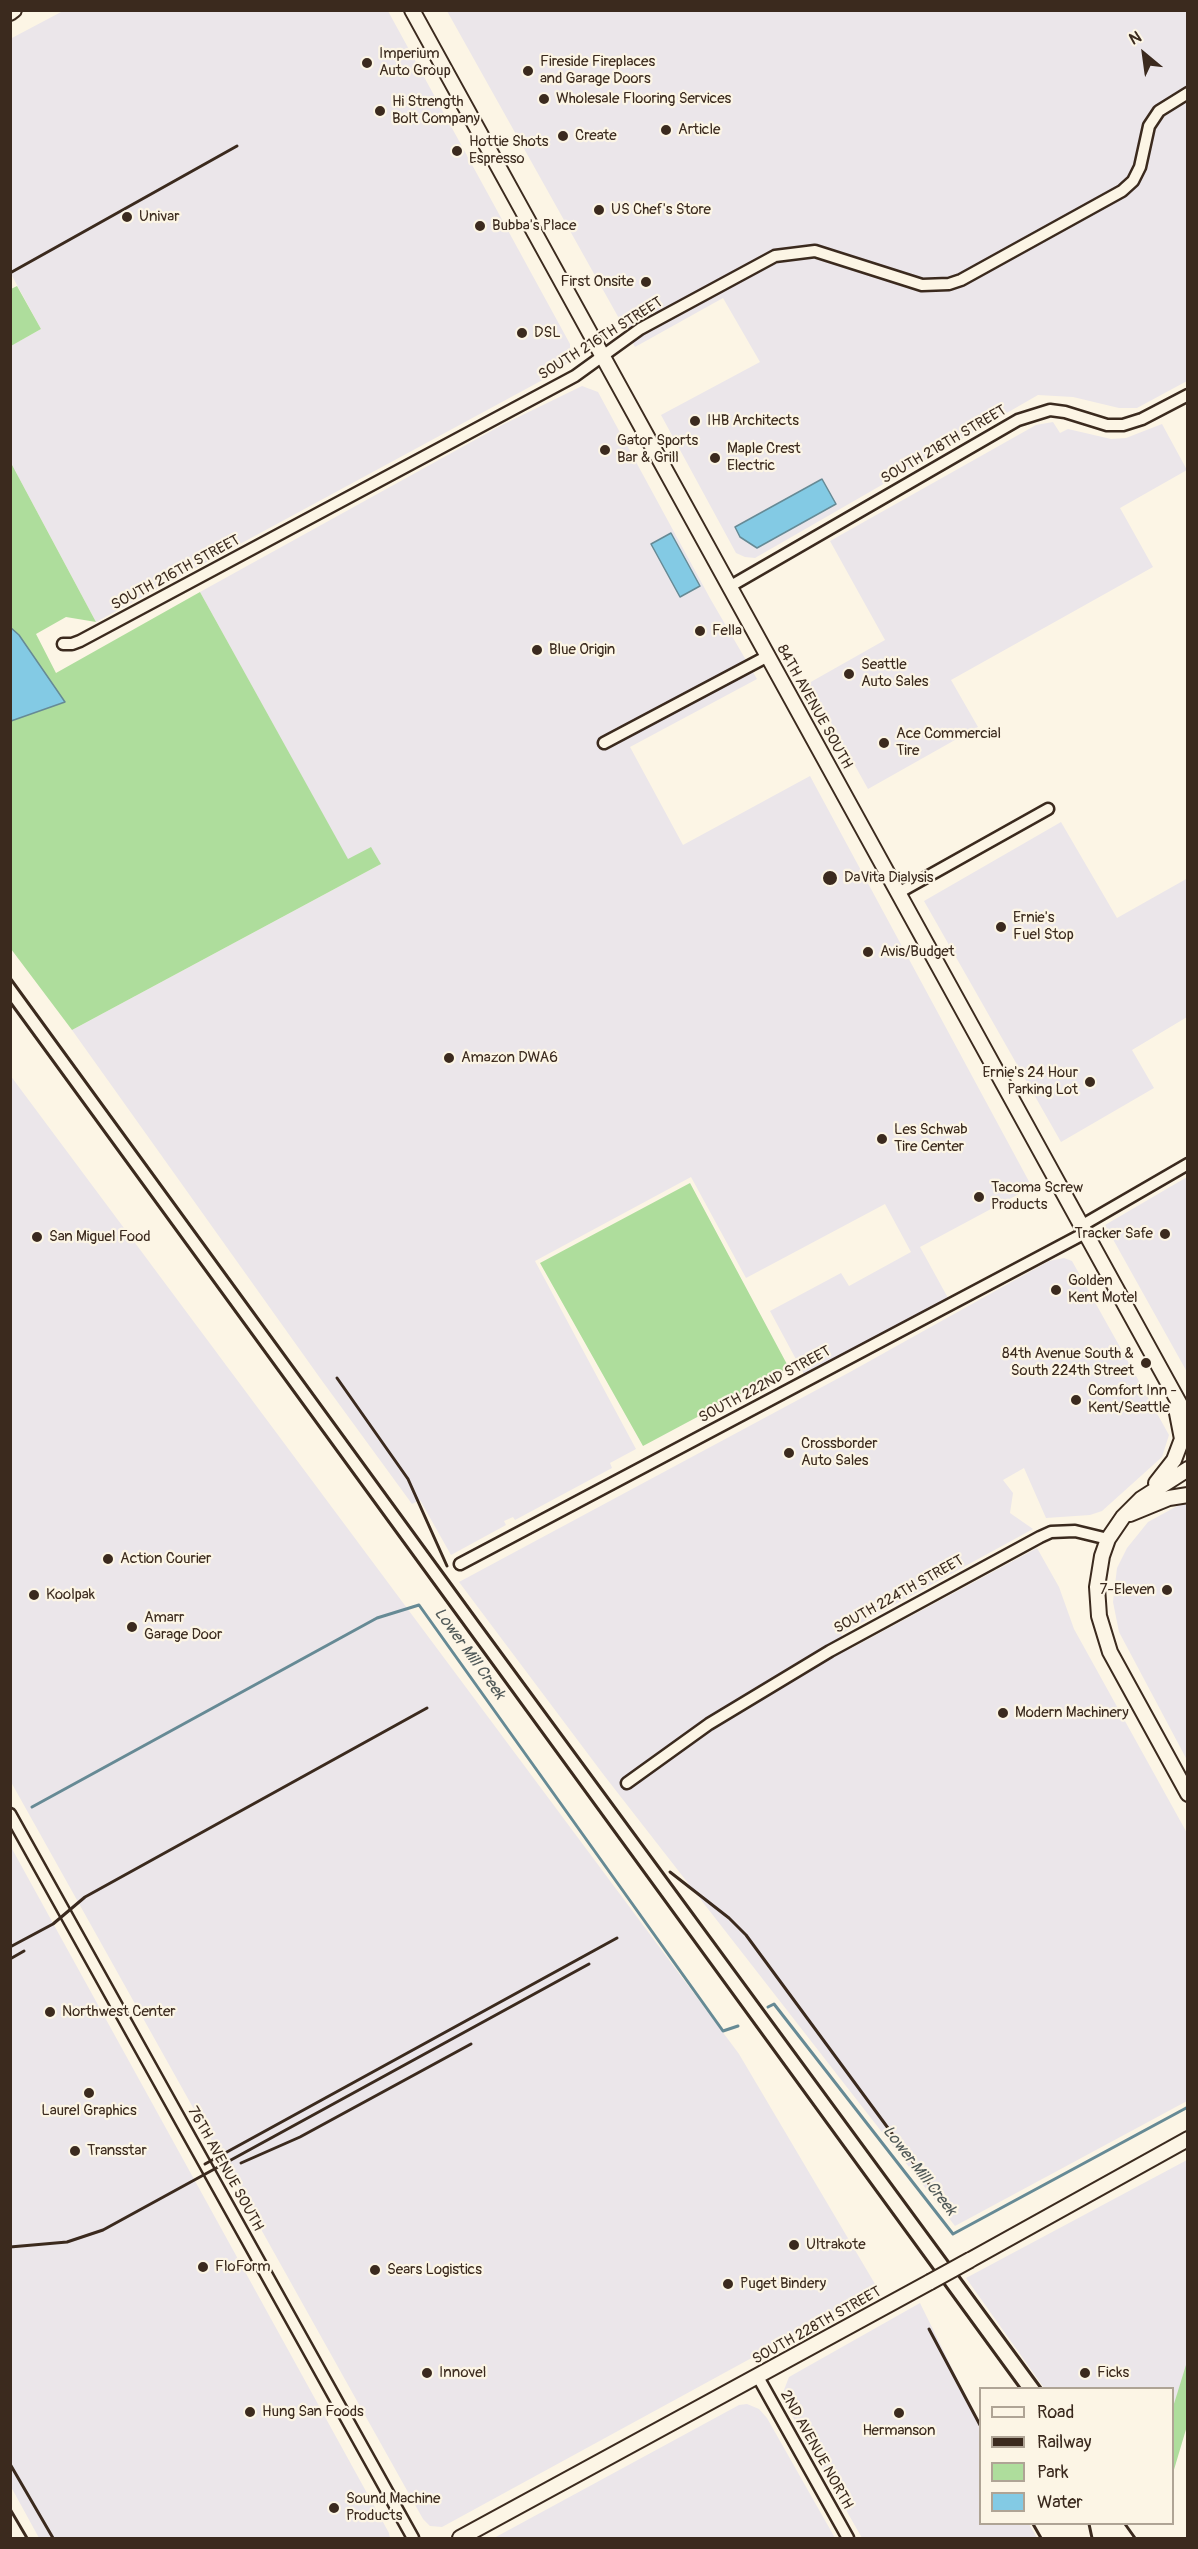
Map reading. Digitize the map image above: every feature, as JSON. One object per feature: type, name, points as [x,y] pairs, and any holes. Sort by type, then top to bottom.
[{"type":"main road","name":"84TH AVENUE SOUTH","points":[[412,10],[1188,1419]]},
{"type":"main road","points":[[1173,1392],[1188,1403]]},
{"type":"main road","points":[[1173,1392],[1182,1439],[1174,1460],[1165,1473],[1123,1517],[1108,1539],[1100,1564],[1097,1587],[1099,1616],[1106,1640],[1188,1794]]},
{"type":"main road","points":[[1141,1499],[1188,1469]]},
{"type":"main road","points":[[1123,1517],[1169,1498],[1188,1495]]},
{"type":"main road","name":"SOUTH 228TH STREET","points":[[460,2538],[758,2377],[1188,2139]]},
{"type":"street","name":"SOUTH 216TH STREET","points":[[63,644],[72,644],[90,636],[575,376],[640,329],[775,256],[815,251],[922,285],[949,284],[961,280],[1122,191],[1133,181],[1140,167],[1149,126],[1159,111],[1188,93]]},
{"type":"street","name":"SOUTH 218TH STREET","points":[[729,587],[1018,420],[1050,410],[1065,412],[1107,425],[1123,425],[1188,395]]},
{"type":"street","points":[[604,743],[768,656]]},
{"type":"street","points":[[898,893],[1048,809]]},
{"type":"street","name":"SOUTH 222ND STREET","points":[[460,1564],[1083,1229],[1188,1164]]},
{"type":"street","name":"SOUTH 224TH STREET","points":[[627,1783],[709,1724],[830,1651],[1040,1537],[1051,1532],[1075,1531],[1108,1539]]},
{"type":"street","name":"76TH AVENUE SOUTH","points":[[10,1814],[413,2538]]},
{"type":"street","name":"2ND AVENUE NORTH","points":[[758,2377],[848,2538]]},
{"type":"shaded area","points":[[63,11],[388,11],[570,344],[570,359],[561,370],[96,622],[11,463],[11,346],[41,329],[11,274],[10,39]]},
{"type":"shaded area","points":[[447,11],[1187,11],[1187,381],[1137,408],[1119,408],[1073,397],[1038,395],[755,558],[736,553],[661,415],[760,362],[723,298],[635,347]]},
{"type":"shaded area","points":[[582,386],[598,392],[711,600],[757,679],[630,747],[683,845],[810,776],[1032,1187],[920,1247],[948,1298],[805,1376],[770,1311],[841,1273],[849,1286],[911,1252],[885,1204],[746,1278],[691,1177],[535,1261],[636,1449],[610,1463],[612,1468],[515,1520],[513,1517],[504,1521],[506,1525],[451,1555],[420,1500],[412,1504],[72,1030],[381,864],[348,860],[200,592],[502,425]]},
{"type":"shaded area","points":[[1053,422],[1060,433],[1068,429],[1111,439],[1126,438],[1162,424],[1187,470],[1120,508],[1153,567],[951,680],[978,727],[868,789],[809,683],[885,640],[830,541],[1036,425]]},
{"type":"shaded area","points":[[1061,822],[1117,918],[1188,878],[1187,1017],[1132,1050],[1154,1088],[1061,1142],[924,901]]},
{"type":"shaded area","points":[[10,1075],[739,2054],[878,2289],[442,2527],[430,2526],[423,2519],[11,1782]]},
{"type":"shaded area","points":[[1187,1177],[1187,1372],[1105,1225]]},
{"type":"shaded area","points":[[1064,1258],[1072,1261],[1169,1435],[1162,1457],[1102,1511],[1090,1515],[1046,1518],[1024,1468],[1003,1480],[1013,1493],[1010,1513],[1033,1529],[841,1634],[850,1649],[1037,1548],[1059,1587],[1074,1629],[1187,1833],[1187,2101],[955,2226],[603,1774],[459,1582],[850,1372],[1049,1261]]},
{"type":"shaded area","points":[[1181,1504],[1188,1504],[1187,1760],[1119,1632],[1113,1602],[1117,1568],[1127,1548],[1148,1522]]},
{"type":"shaded area","points":[[11,1847],[390,2538],[39,2538],[10,2485]]},
{"type":"shaded area","points":[[1187,2160],[1187,2380],[1174,2428],[1174,2387],[1043,2387],[966,2278]]},
{"type":"shaded area","name":"Hermanson","points":[[920,2303],[979,2423],[979,2525],[1030,2525],[1037,2538],[862,2538],[786,2405],[784,2390],[789,2377]]},
{"type":"shaded area","points":[[747,2404],[759,2409],[767,2418],[835,2538],[494,2538],[739,2405]]},
{"type":"green space","points":[[17,286],[41,329],[11,346],[11,289]]},
{"type":"green space","points":[[11,463],[96,622],[66,617],[36,634],[56,673],[200,592],[348,859],[371,847],[381,864],[72,1030],[11,949]]},
{"type":"green space","points":[[690,1183],[789,1368],[643,1446],[540,1263]]},
{"type":"green space","points":[[1186,2365],[1187,2426],[1174,2470],[1174,2404]]},
{"type":"water","points":[[822,479],[836,504],[757,548],[740,537],[735,527]]},
{"type":"water","points":[[671,533],[700,586],[680,597],[651,544]]},
{"type":"water","points":[[10,627],[19,635],[65,702],[11,721]]},
{"type":"waterway","name":"Lower Mill Creek","points":[[32,1807],[377,1618],[419,1605],[723,2031],[738,2026]]},
{"type":"waterway","name":"Lower Mill Creek","points":[[768,2007],[774,2004],[953,2234],[1188,2107]]},
{"type":"railway","points":[[10,273],[237,146]]},
{"type":"railway","points":[[10,978],[1040,2387]]},
{"type":"railway","points":[[10,1002],[1019,2387]]},
{"type":"railway","points":[[337,1378],[408,1479],[447,1566]]},
{"type":"railway","points":[[10,1947],[53,1924],[85,1897],[427,1708]]},
{"type":"railway","points":[[670,1872],[729,1918],[746,1935],[938,2196]]},
{"type":"railway","points":[[205,2164],[617,1938]]},
{"type":"railway","points":[[10,1959],[24,1951]]},
{"type":"railway","points":[[10,2247],[67,2242],[103,2230],[589,1964]]},
{"type":"railway","points":[[241,2163],[300,2137],[471,2044]]},
{"type":"railway","points":[[929,2329],[979,2423]]},
{"type":"railway","points":[[10,2464],[53,2538]]},
{"type":"railway","points":[[10,2509],[27,2538]]},
{"type":"railway","points":[[1034,2525],[1041,2538]]},
{"type":"railway","points":[[1089,2525],[1092,2538]]},
{"type":"railway","points":[[1126,2525],[1135,2538]]},
{"type":"place","name":"Imperium Auto Group","points":[[367,63]]},
{"type":"place","name":"Fireside Fireplaces and Garage Doors","points":[[528,71]]},
{"type":"place","name":"Wholesale Flooring Services","points":[[544,99]]},
{"type":"place","name":"Hi Strength Bolt Company","points":[[380,111]]},
{"type":"place","name":"Article","points":[[666,130]]},
{"type":"place","name":"Create","points":[[563,136]]},
{"type":"place","name":"Hottie Shots Espresso","points":[[457,151]]},
{"type":"place","name":"US Chef's Store","points":[[599,210]]},
{"type":"place","name":"Univar","points":[[127,217]]},
{"type":"place","name":"Bubba's Place","points":[[480,226]]},
{"type":"place","name":"First Onsite","points":[[646,282]]},
{"type":"place","name":"DSL","points":[[522,333]]},
{"type":"place","name":"IHB Architects","points":[[695,421]]},
{"type":"place","name":"Gator Sports Bar & Grill","points":[[605,450]]},
{"type":"place","name":"Maple Crest Electric","points":[[715,458]]},
{"type":"place","name":"Fella","points":[[700,631]]},
{"type":"place","name":"Blue Origin","points":[[537,650]]},
{"type":"place","name":"Seattle Auto Sales","points":[[849,674]]},
{"type":"place","name":"Ace Commercial Tire","points":[[884,743]]},
{"type":"place","name":"DaVita Dialysis","points":[[830,878]]},
{"type":"place","name":"Ernie's Fuel Stop","points":[[1001,927]]},
{"type":"place","name":"Avis/Budget","points":[[868,952]]},
{"type":"place","name":"Amazon DWA6","points":[[449,1058]]},
{"type":"place","name":"Ernie's 24 Hour Parking Lot","points":[[1090,1082]]},
{"type":"place","name":"Les Schwab Tire Center","points":[[882,1139]]},
{"type":"place","name":"Tacoma Screw Products","points":[[979,1197]]},
{"type":"place","name":"Tracker Safe","points":[[1165,1234]]},
{"type":"place","name":"San Miguel Food","points":[[37,1237]]},
{"type":"place","name":"Golden Kent Motel","points":[[1056,1290]]},
{"type":"place","name":"84th Avenue South & South 224th Street","points":[[1146,1363]]},
{"type":"place","name":"Comfort Inn - Kent/Seattle","points":[[1076,1400]]},
{"type":"place","name":"Crossborder Auto Sales","points":[[789,1453]]},
{"type":"place","name":"Action Courier","points":[[108,1559]]},
{"type":"place","name":"7-Eleven","points":[[1167,1590]]},
{"type":"place","name":"Koolpak","points":[[34,1595]]},
{"type":"place","name":"Amarr Garage Door","points":[[132,1627]]},
{"type":"place","name":"Modern Machinery","points":[[1003,1713]]},
{"type":"place","name":"Northwest Center","points":[[50,2012]]},
{"type":"place","name":"Laurel Graphics","points":[[89,2093]]},
{"type":"place","name":"Transstar","points":[[75,2151]]},
{"type":"place","name":"Ultrakote","points":[[794,2245]]},
{"type":"place","name":"FloForm","points":[[203,2267]]},
{"type":"place","name":"Sears Logistics","points":[[375,2270]]},
{"type":"place","name":"Puget Bindery","points":[[728,2284]]},
{"type":"place","name":"Innovel","points":[[427,2373]]},
{"type":"place","name":"Ficks","points":[[1085,2373]]},
{"type":"place","name":"Hung San Foods","points":[[250,2412]]},
{"type":"place","name":"Hermanson","points":[[899,2413]]},
{"type":"place","name":"Sound Machine Products","points":[[334,2508]]}]
